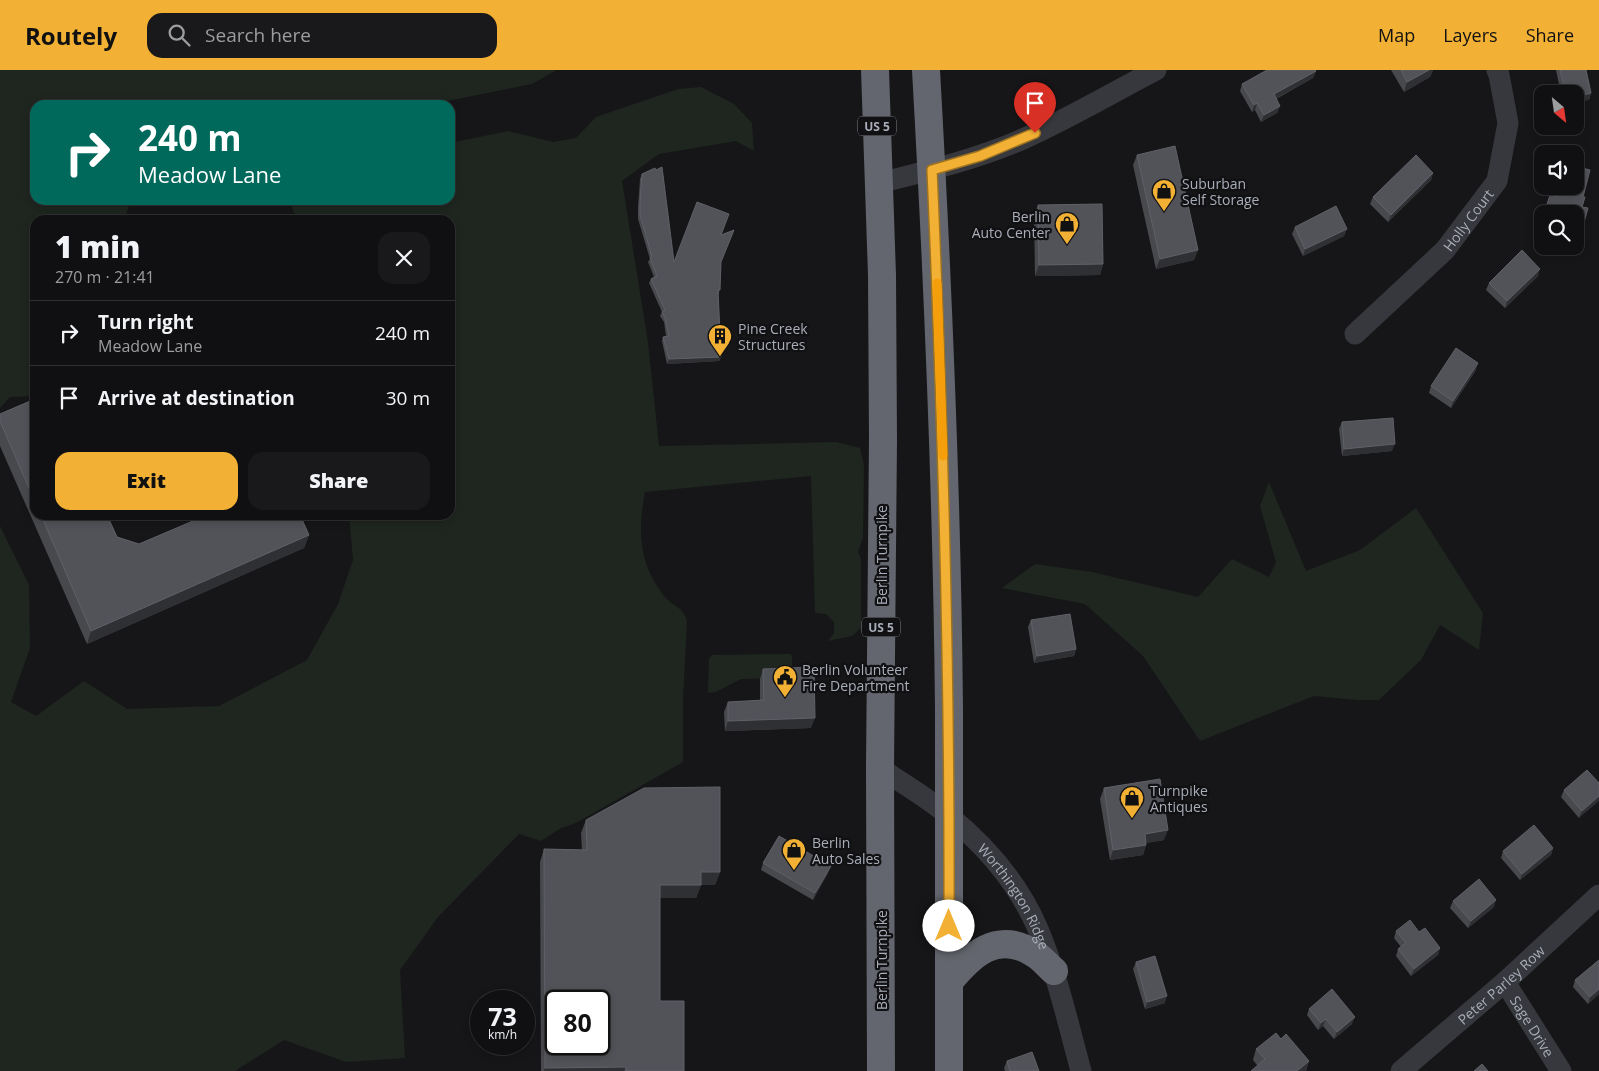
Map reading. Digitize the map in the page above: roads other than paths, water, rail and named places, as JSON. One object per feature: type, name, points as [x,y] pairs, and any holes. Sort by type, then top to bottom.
[{"type":"highway","name":"Berlin Turnpike","points":[[875,70],[880,183],[883,439],[880,768],[881,1071]]},
{"type":"highway","points":[[926,70],[932,170],[944,485],[949,681],[949,1071]]},
{"type":"highway","points":[[949,982],[965,963],[979,952],[998,945],[1016,945],[1034,953],[1054,971]]},
{"type":"street","points":[[880,183],[980,156],[1022,140],[1156,70]]},
{"type":"street","name":"Holly Court","points":[[1355,334],[1444,250],[1497,181],[1508,123],[1499,75],[1496,70]]},
{"type":"street","name":"Worthington Ridge","points":[[880,768],[949,815],[981,846],[1004,872],[1024,902],[1038,928],[1054,971],[1081,1071]]},
{"type":"street","name":"Peter Parley Row","points":[[1401,1071],[1505,982],[1599,895]]},
{"type":"street","name":"Sage Drive","points":[[1505,982],[1560,1071]]},
{"type":"place","name":"Suburban Self Storage","points":[[1164,212]]},
{"type":"place","name":"Berlin Auto Center","points":[[1067,245]]},
{"type":"place","name":"Pine Creek Structures","points":[[720,357]]},
{"type":"place","name":"Berlin Volunteer Fire Department","points":[[785,698]]},
{"type":"place","name":"Turnpike Antiques","points":[[1132,819]]},
{"type":"place","name":"Berlin Auto Sales","points":[[794,871]]}]
